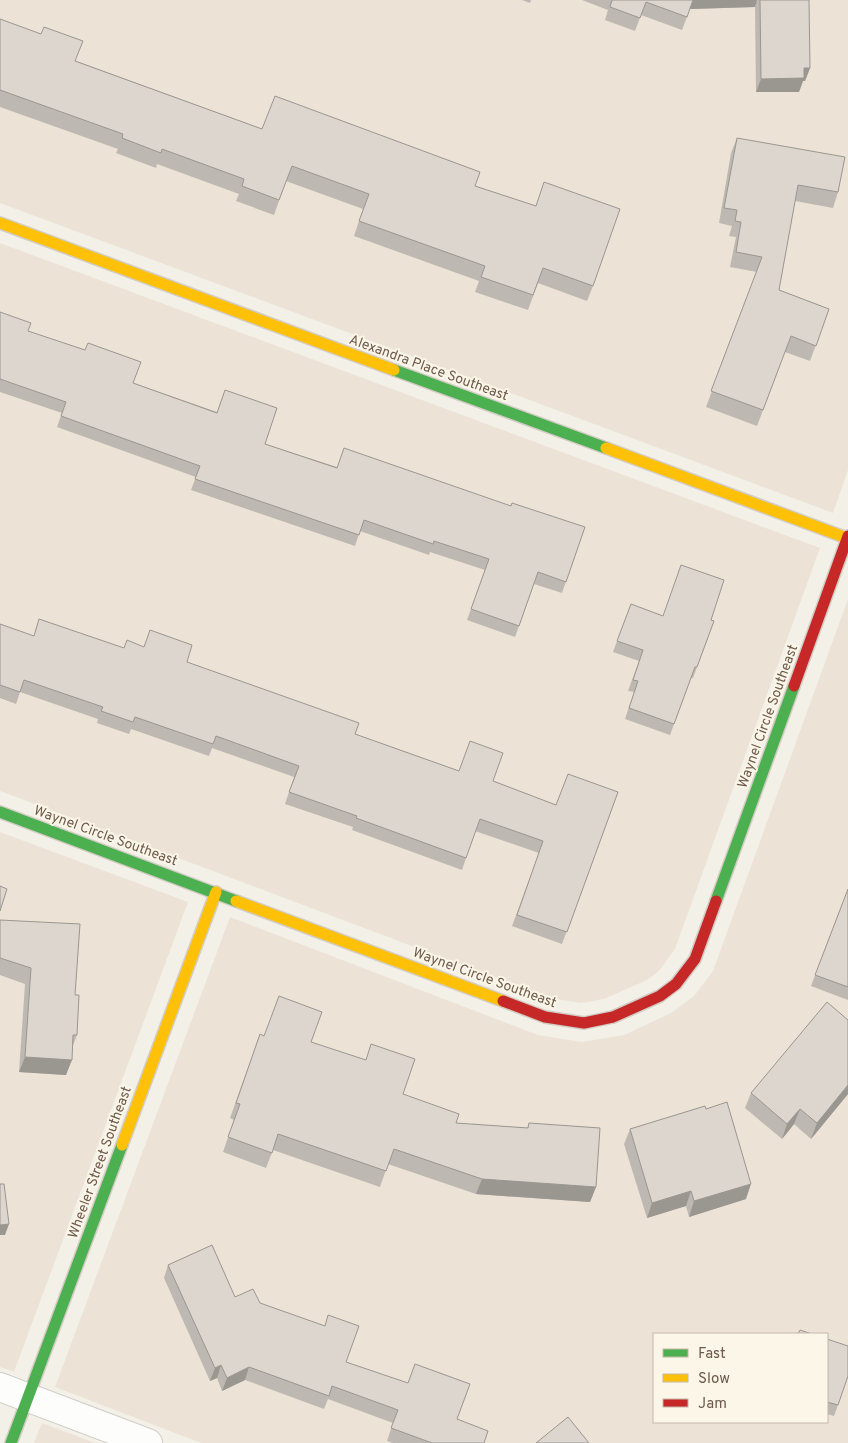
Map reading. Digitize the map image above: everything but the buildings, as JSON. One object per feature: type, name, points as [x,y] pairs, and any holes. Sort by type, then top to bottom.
[{"type":"street","name":"Alexandra Place Southeast","points":[[0,223],[848,537]]},
{"type":"street","name":"Waynel Circle Southeast","points":[[0,812],[545,1017],[584,1023],[613,1017],[660,996],[676,984],[695,959],[848,537]]},
{"type":"street","name":"Wheeler Street Southeast","points":[[11,1443],[216,892]]},
{"type":"street","points":[[0,1387],[148,1443]]},
{"type":"shaded area","points":[[0,0],[848,0],[848,470],[833,513],[0,203]]},
{"type":"shaded area","points":[[0,243],[820,548],[675,949],[659,971],[647,980],[604,999],[581,1003],[550,998],[0,791]]},
{"type":"shaded area","points":[[848,599],[848,1443],[201,1443],[55,1387],[230,917],[538,1035],[582,1042],[624,1035],[671,1013],[694,996],[713,971]]},
{"type":"shaded area","points":[[0,832],[188,902],[14,1372],[0,1367]]},
{"type":"shaded area","points":[[42,1423],[95,1443],[34,1443]]},
{"type":"traffic: fast","points":[[394,370],[606,448]]},
{"type":"traffic: fast","points":[[716,901],[794,686]]},
{"type":"traffic: fast","points":[[0,812],[236,901]]},
{"type":"traffic: fast","points":[[11,1443],[122,1145]]},
{"type":"traffic: slow","points":[[0,223],[394,370]]},
{"type":"traffic: slow","points":[[606,448],[847,538]]},
{"type":"traffic: slow","points":[[122,1145],[216,892]]},
{"type":"traffic: slow","points":[[236,901],[503,1001]]},
{"type":"traffic: jam","points":[[794,686],[848,536]]},
{"type":"traffic: jam","points":[[503,1001],[545,1017],[584,1023],[613,1017],[660,996],[676,984],[695,959],[716,901]]}]
